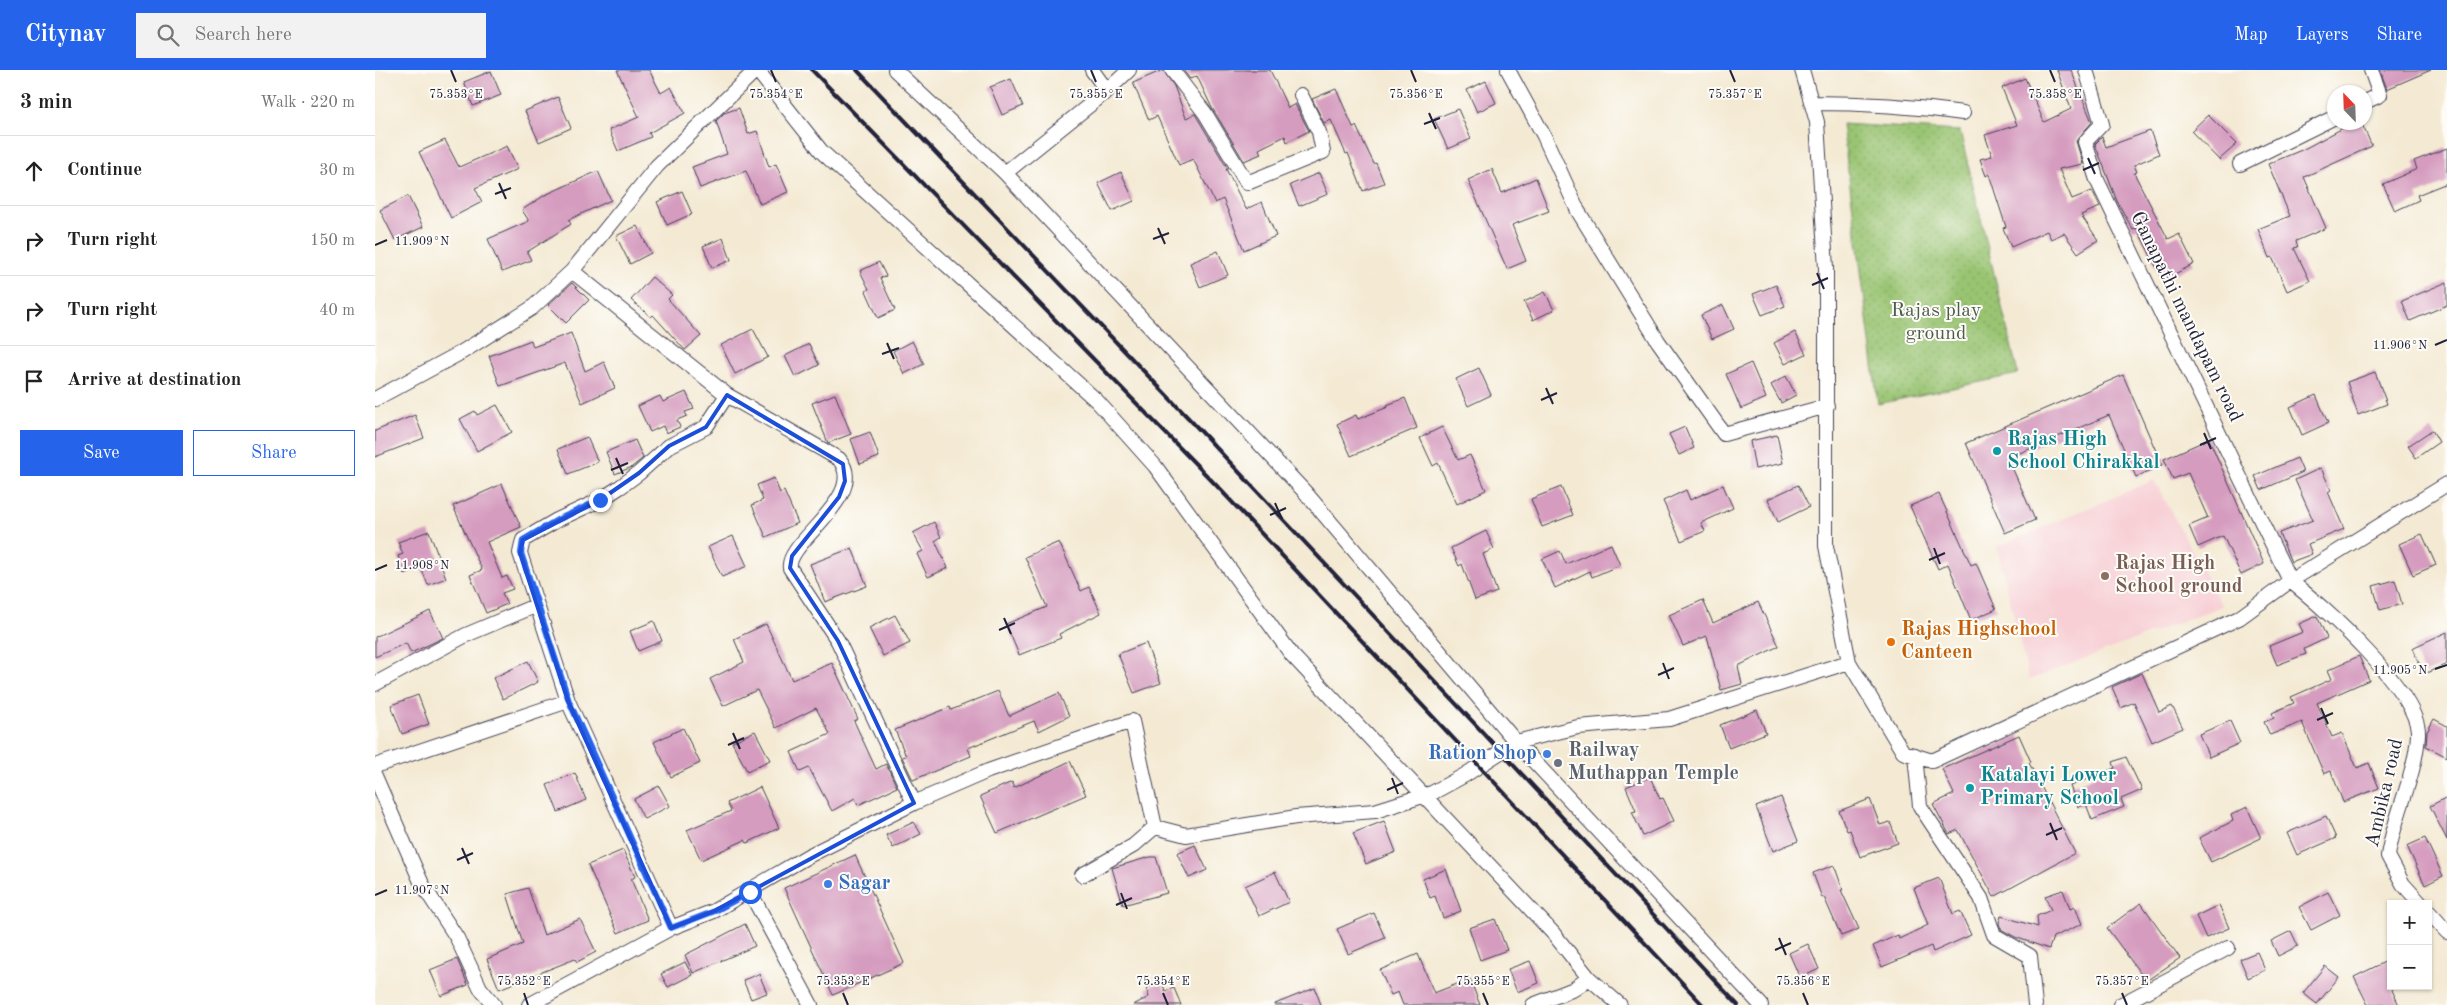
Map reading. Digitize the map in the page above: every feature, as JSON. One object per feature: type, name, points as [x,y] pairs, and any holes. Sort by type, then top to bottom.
[{"type":"street","points":[[375,399],[462,352],[532,308],[572,271],[657,166],[757,70],[822,152],[1097,401],[1155,466],[1293,655],[1553,933],[1589,978],[1620,1005]]},
{"type":"street","points":[[895,70],[1005,173],[1305,492],[1516,742],[1761,1005]]},
{"type":"street","points":[[1092,70],[1107,91]]},
{"type":"street","points":[[1005,173],[1107,91],[1129,70]]},
{"type":"street","points":[[1173,70],[1205,113],[1247,183],[1323,152],[1319,132],[1301,94]]},
{"type":"street","points":[[1508,70],[1544,136],[1582,218],[1658,341],[1724,434],[1827,406]]},
{"type":"street","points":[[1803,70],[1817,122],[1826,268],[1826,546],[1849,662],[1903,752],[1932,761],[2239,618],[2290,581],[2447,484]]},
{"type":"street","name":"Ganapathi mandapam road","points":[[2086,70],[2102,124],[2085,142],[2097,180],[2290,581]]},
{"type":"street","points":[[2371,70],[2381,95],[2372,99]]},
{"type":"street","points":[[1812,103],[1856,103],[1922,107],[1963,113]]},
{"type":"street","points":[[2240,164],[2327,121]]},
{"type":"street","points":[[572,271],[727,395],[832,455],[843,464],[845,481],[839,496],[822,523],[803,541],[789,562],[792,572],[804,587],[838,641],[914,803]]},
{"type":"street","points":[[671,928],[569,701],[521,553],[523,540],[557,520],[600,500],[639,473],[669,446],[706,427],[727,395]]},
{"type":"street","name":"Ambika road","points":[[2290,581],[2320,604],[2354,636],[2391,680],[2415,715],[2418,733],[2414,763],[2388,856],[2403,884],[2417,900]]},
{"type":"street","points":[[375,684],[466,635],[537,605]]},
{"type":"street","points":[[1155,827],[1186,835],[1296,817],[1375,811],[1425,795],[1465,775],[1516,742],[1577,727],[1669,719],[1849,662]]},
{"type":"street","points":[[375,766],[569,701]]},
{"type":"street","points":[[529,1005],[671,928],[715,911],[808,856],[914,803],[988,771],[1132,721],[1155,827]]},
{"type":"street","points":[[1915,755],[1920,806],[1981,898],[1993,935],[2030,956],[2035,1005]]},
{"type":"street","points":[[375,776],[422,884],[457,938],[480,988],[493,1005]]},
{"type":"street","points":[[1082,876],[1133,846],[1155,827]]},
{"type":"street","points":[[750,892],[811,1005]]},
{"type":"street","points":[[2432,916],[2447,932]]},
{"type":"street","points":[[2120,1005],[2228,948]]},
{"type":"street","points":[[1533,1005],[1574,990],[1589,978]]},
{"type":"highlighted area","points":[[727,395],[843,464],[845,481],[839,497],[792,556],[790,568],[838,641],[914,803],[714,911],[671,928],[568,701],[520,553],[523,540],[600,500],[639,473],[669,446],[706,427]]},
{"type":"shaded area","name":"Rajas High School ground","points":[[2154,480],[2222,606],[2029,680],[1997,547]]},
{"type":"green space","name":"Rajas play ground","points":[[1842,124],[1960,131],[2018,374],[1878,404]]},
{"type":"building","points":[[617,70],[649,70],[661,93],[671,87],[685,113],[649,133],[651,137],[618,151],[609,130],[639,117]]},
{"type":"building","points":[[1163,70],[1174,86],[1186,118],[1195,114],[1228,169],[1226,169],[1246,209],[1262,202],[1276,236],[1244,250],[1223,199],[1215,203],[1193,159],[1179,165],[1157,116],[1149,120],[1133,83]]},
{"type":"building","points":[[1183,70],[1270,70],[1288,108],[1295,104],[1309,131],[1287,142],[1285,136],[1259,149],[1261,154],[1244,161],[1211,106],[1197,76],[1190,79]]},
{"type":"building","points":[[2057,70],[2071,70],[2092,122],[2076,141],[2083,164],[2059,169],[2072,199],[2092,191],[2100,207],[2081,215],[2098,240],[2078,253],[2064,233],[2051,239],[2047,231],[2011,247],[2003,228],[2006,227],[1989,174],[1986,176],[1980,159],[1992,156],[1985,135],[2017,125],[2002,88],[2025,78],[2044,122],[2071,109]]},
{"type":"building","points":[[2380,70],[2431,70],[2387,89]]},
{"type":"building","points":[[491,71],[501,95],[473,106],[464,82]]},
{"type":"building","points":[[1011,79],[1023,106],[1002,115],[990,87]]},
{"type":"building","points":[[1486,81],[1496,103],[1477,112],[1467,90]]},
{"type":"building","points":[[1336,89],[1353,127],[1356,126],[1374,164],[1376,163],[1384,183],[1363,191],[1348,153],[1346,154],[1331,120],[1324,123],[1312,99]]},
{"type":"building","points":[[558,97],[571,128],[539,142],[525,111]]},
{"type":"building","points":[[739,108],[748,134],[757,131],[769,167],[776,164],[788,192],[760,204],[746,171],[700,188],[692,167],[727,154],[716,121],[724,113]]},
{"type":"building","points":[[1458,109],[1471,139],[1448,149],[1434,119]]},
{"type":"building","points":[[2208,115],[2237,144],[2219,160],[2191,131]]},
{"type":"building","points":[[2339,130],[2365,130],[2372,146],[2304,177],[2326,228],[2296,241],[2298,247],[2294,248],[2310,281],[2287,291],[2272,257],[2269,258],[2258,229],[2290,216],[2268,164],[2304,149]]},
{"type":"building","points":[[2150,131],[2159,154],[2134,165],[2137,172],[2134,173],[2168,239],[2179,234],[2194,264],[2163,280],[2137,228],[2133,230],[2117,201],[2095,144],[2102,137],[2106,147]]},
{"type":"building","points":[[445,140],[459,167],[507,146],[518,169],[475,188],[482,202],[451,218],[419,152]]},
{"type":"building","points":[[2447,148],[2447,183],[2417,195],[2419,200],[2395,211],[2383,184],[2417,169],[2414,161]]},
{"type":"building","points":[[1492,169],[1502,193],[1536,178],[1549,211],[1512,225],[1526,261],[1507,269],[1468,180]]},
{"type":"building","points":[[598,171],[611,200],[568,220],[571,224],[527,252],[531,260],[502,272],[488,239],[529,221],[522,210],[545,195]]},
{"type":"building","points":[[1121,172],[1134,201],[1112,211],[1098,183]]},
{"type":"building","points":[[1319,173],[1328,194],[1299,206],[1290,185]]},
{"type":"building","points":[[682,191],[692,214],[667,225],[657,202]]},
{"type":"building","points":[[408,196],[423,227],[395,240],[380,210]]},
{"type":"building","points":[[637,226],[651,253],[630,264],[616,236]]},
{"type":"building","points":[[723,238],[731,260],[712,268],[703,246]]},
{"type":"building","points":[[1218,251],[1228,275],[1200,287],[1190,263]]},
{"type":"building","points":[[879,262],[886,276],[880,278],[895,310],[878,318],[866,291],[869,289],[860,271]]},
{"type":"building","points":[[652,277],[672,295],[668,299],[701,336],[685,350],[653,315],[651,317],[631,300]]},
{"type":"building","points":[[2447,282],[2447,305],[2410,321],[2402,301]]},
{"type":"building","points":[[572,283],[589,300],[566,323],[548,305]]},
{"type":"building","points":[[1776,285],[1785,306],[1762,315],[1753,294]]},
{"type":"building","points":[[1545,292],[1554,310],[1533,320],[1524,302]]},
{"type":"building","points":[[1723,305],[1734,329],[1712,339],[1701,315]]},
{"type":"building","points":[[753,329],[768,357],[735,374],[721,345]]},
{"type":"building","points":[[1795,332],[1806,354],[1785,364],[1774,343]]},
{"type":"building","points":[[571,333],[585,371],[604,362],[615,388],[582,403],[565,363],[500,386],[489,356],[531,340],[533,347]]},
{"type":"building","points":[[912,341],[924,364],[904,374],[893,351]]},
{"type":"building","points":[[809,344],[819,365],[795,377],[785,356]]},
{"type":"building","points":[[1751,363],[1766,398],[1741,409],[1726,374]]},
{"type":"building","points":[[1479,368],[1491,395],[1468,406],[1456,379]]},
{"type":"building","points":[[2375,372],[2387,404],[2358,415],[2347,382]]},
{"type":"building","name":"Rajas High School Chirakkal","points":[[2123,375],[2162,465],[2136,477],[2109,415],[2008,458],[2035,520],[2005,533],[1966,443]]},
{"type":"building","points":[[1786,376],[1796,395],[1781,403],[1771,385]]},
{"type":"building","points":[[686,392],[694,409],[685,412],[687,416],[677,420],[680,427],[666,433],[663,426],[650,432],[638,406],[660,396],[663,402]]},
{"type":"building","points":[[835,394],[851,434],[828,443],[812,403]]},
{"type":"building","points":[[2316,395],[2328,423],[2302,435],[2290,407]]},
{"type":"building","points":[[1405,398],[1417,428],[1351,456],[1337,424],[1356,415],[1358,419]]},
{"type":"building","points":[[497,405],[512,432],[477,451],[460,419],[475,411],[477,415]]},
{"type":"building","points":[[415,415],[424,438],[375,457],[375,431]]},
{"type":"building","points":[[1442,427],[1458,460],[1470,455],[1486,490],[1457,504],[1438,463],[1433,466],[1420,438]]},
{"type":"building","points":[[1685,427],[1694,448],[1679,455],[1669,434]]},
{"type":"building","points":[[2432,430],[2439,442],[2416,458],[2408,446]]},
{"type":"building","points":[[870,432],[879,457],[860,464],[851,439]]},
{"type":"building","points":[[1777,435],[1783,463],[1755,469],[1750,441]]},
{"type":"building","points":[[587,437],[598,462],[568,474],[558,449]]},
{"type":"building","points":[[2209,439],[2264,564],[2241,575],[2223,536],[2198,547],[2189,526],[2208,518],[2188,473],[2173,479],[2164,459]]},
{"type":"building","points":[[635,440],[643,458],[632,467],[615,474],[606,452]]},
{"type":"building","points":[[2297,458],[2303,472],[2261,490],[2255,476]]},
{"type":"building","points":[[2321,468],[2331,490],[2328,492],[2344,529],[2308,544],[2312,554],[2291,562],[2279,533],[2313,520],[2295,480]]},
{"type":"building","points":[[774,478],[780,493],[784,491],[798,523],[766,537],[752,505],[763,500],[757,485]]},
{"type":"building","points":[[502,484],[521,527],[487,542],[502,578],[507,576],[513,589],[502,593],[507,604],[486,613],[470,575],[482,570],[453,506]]},
{"type":"building","points":[[1723,485],[1733,508],[1701,523],[1705,531],[1681,541],[1663,501],[1686,490],[1690,500]]},
{"type":"building","points":[[1798,485],[1809,507],[1778,522],[1768,499]]},
{"type":"building","points":[[1561,487],[1573,515],[1542,527],[1531,499]]},
{"type":"building","points":[[1939,494],[1971,565],[1976,563],[1996,609],[1971,620],[1948,564],[1938,569],[1910,506]]},
{"type":"building","points":[[934,522],[941,537],[935,541],[948,568],[928,577],[917,554],[923,551],[913,533]]},
{"type":"building","points":[[429,531],[446,578],[428,585],[421,568],[404,574],[398,556],[403,554],[398,542]]},
{"type":"building","points":[[1486,531],[1494,549],[1483,554],[1497,592],[1475,600],[1462,564],[1459,566],[1451,548]]},
{"type":"building","points":[[2422,534],[2436,565],[2413,575],[2399,544]]},
{"type":"building","points":[[733,536],[747,566],[722,577],[708,547]]},
{"type":"building","points":[[1059,542],[1081,591],[1089,587],[1101,613],[1059,634],[1061,638],[1019,655],[1006,624],[1047,607],[1025,557]]},
{"type":"building","points":[[1611,544],[1620,565],[1592,577],[1590,571],[1555,588],[1542,559],[1560,551],[1566,564]]},
{"type":"building","points":[[852,548],[867,586],[825,602],[810,564]]},
{"type":"building","points":[[2395,580],[2402,604],[2380,610],[2373,586]]},
{"type":"building","points":[[1703,600],[1713,623],[1758,602],[1779,646],[1738,666],[1742,684],[1721,690],[1707,636],[1683,646],[1669,615]]},
{"type":"building","points":[[430,611],[443,638],[411,653],[406,643],[375,657],[375,637]]},
{"type":"building","points":[[895,615],[910,643],[883,656],[869,628]]},
{"type":"building","points":[[2317,616],[2327,638],[2304,649],[2306,654],[2277,665],[2269,646],[2303,632],[2299,624]]},
{"type":"building","points":[[654,621],[662,641],[638,651],[630,631]]},
{"type":"building","points":[[766,624],[792,680],[832,663],[858,719],[854,721],[876,769],[886,764],[897,787],[858,805],[855,798],[832,811],[809,768],[800,772],[791,752],[830,734],[816,708],[776,728],[757,690],[723,706],[710,679],[744,662],[734,639]]},
{"type":"building","points":[[2447,632],[2447,664],[2424,674],[2412,648]]},
{"type":"building","points":[[1146,643],[1161,683],[1134,693],[1118,654]]},
{"type":"building","points":[[2359,656],[2369,680],[2317,703],[2332,737],[2342,733],[2357,768],[2369,763],[2379,788],[2343,802],[2331,771],[2324,774],[2302,722],[2270,735],[2264,722],[2274,718],[2272,713],[2294,703],[2291,697],[2332,679],[2328,670]]},
{"type":"building","points":[[528,661],[538,682],[503,699],[493,678]]},
{"type":"building","points":[[2142,673],[2159,712],[2172,706],[2183,728],[2152,742],[2134,702],[2121,708],[2112,687]]},
{"type":"building","points":[[998,691],[1009,716],[1059,693],[1069,716],[1039,731],[1034,721],[968,748],[971,756],[913,780],[902,757],[906,756],[895,730],[950,707],[951,710]]},
{"type":"building","points":[[418,695],[429,724],[402,734],[391,705]]},
{"type":"building","points":[[1757,710],[1766,733],[1729,748],[1720,725]]},
{"type":"building","points":[[2434,719],[2447,726],[2447,757],[2426,746],[2427,732]]},
{"type":"building","points":[[2230,721],[2240,743],[2209,757],[2199,734]]},
{"type":"building","points":[[683,728],[700,763],[671,777],[654,742]]},
{"type":"building","points":[[755,731],[770,760],[747,771],[732,742]]},
{"type":"building","points":[[2019,735],[2031,762],[2029,763],[2075,853],[1994,897],[1958,830],[1949,834],[1933,804],[1954,794],[1942,769]]},
{"type":"building","points":[[2126,757],[2142,790],[2121,799],[2124,807],[2092,820],[2086,804],[2078,807],[2070,786],[2115,768],[2113,762]]},
{"type":"building","points":[[1070,761],[1086,795],[997,833],[980,796],[1012,782],[1014,788]]},
{"type":"building","points":[[575,773],[586,800],[558,812],[547,785]]},
{"type":"building","points":[[1650,777],[1660,799],[1663,798],[1674,821],[1643,836],[1632,812],[1636,811],[1626,787]]},
{"type":"building","points":[[659,786],[670,806],[644,819],[634,799]]},
{"type":"building","points":[[760,787],[779,828],[747,843],[745,840],[701,860],[687,830],[731,811],[727,803]]},
{"type":"building","points":[[1781,797],[1798,841],[1773,851],[1756,807]]},
{"type":"building","points":[[2447,797],[2447,840],[2430,806]]},
{"type":"building","points":[[1870,799],[1880,825],[1890,822],[1898,843],[1860,857],[1850,830],[1847,831],[1839,811]]},
{"type":"building","points":[[2247,807],[2261,838],[2211,862],[2199,838],[2233,821],[2231,815]]},
{"type":"building","points":[[2326,816],[2336,838],[2297,855],[2287,833]]},
{"type":"building","points":[[1384,821],[1396,852],[1366,864],[1353,833]]},
{"type":"building","points":[[914,822],[921,834],[893,848],[886,835]]},
{"type":"building","points":[[2425,838],[2443,876],[2425,885],[2407,846]]},
{"type":"building","points":[[1195,845],[1207,870],[1189,878],[1177,853]]},
{"type":"building","points":[[623,850],[635,877],[631,879],[648,920],[618,933],[588,865]]},
{"type":"building","points":[[855,855],[904,963],[833,995],[784,888]]},
{"type":"building","points":[[1156,857],[1167,893],[1123,905],[1112,868]]},
{"type":"building","points":[[1834,865],[1843,890],[1841,890],[1859,929],[1841,936],[1824,897],[1822,898],[1813,873]]},
{"type":"building","points":[[1446,869],[1461,911],[1443,918],[1435,896],[1430,898],[1423,879]]},
{"type":"building","points":[[1275,872],[1289,902],[1259,916],[1245,886]]},
{"type":"building","points":[[1939,878],[1953,914],[1960,911],[1971,935],[1933,952],[1931,946],[1882,967],[1873,946],[1898,935],[1899,939],[1928,925],[1914,888]]},
{"type":"building","points":[[528,888],[544,935],[580,919],[596,952],[577,962],[575,959],[499,989],[487,959],[523,944],[507,894]]},
{"type":"building","points":[[2063,890],[2070,909],[2075,907],[2082,924],[2053,937],[2049,949],[2015,937],[2001,929],[1999,923],[2001,916],[2038,927],[2037,916],[2051,910],[2045,896]]},
{"type":"building","points":[[2328,892],[2340,915],[2311,930],[2299,907]]},
{"type":"building","points":[[2141,903],[2180,958],[2146,981],[2107,928]]},
{"type":"building","points":[[2219,905],[2229,928],[2206,938],[2196,916]]},
{"type":"building","points":[[1374,913],[1385,938],[1348,954],[1337,929]]},
{"type":"building","points":[[1495,919],[1507,950],[1480,960],[1469,928]]},
{"type":"building","points":[[745,924],[755,946],[693,973],[685,955]]},
{"type":"building","points":[[2291,931],[2298,946],[2278,956],[2271,941]]},
{"type":"building","points":[[1808,944],[1819,969],[1800,978],[1789,953]]},
{"type":"building","points":[[2257,952],[2265,970],[2248,978],[2240,959]]},
{"type":"building","points":[[1418,954],[1434,993],[1470,979],[1480,1005],[1403,1005],[1398,992],[1391,995],[1380,970]]},
{"type":"building","points":[[457,959],[468,985],[441,996],[430,970]]},
{"type":"building","points":[[1530,961],[1539,983],[1517,992],[1508,969]]},
{"type":"building","points":[[2387,961],[2387,990],[2392,990],[2399,1005],[2368,1005],[2354,977]]},
{"type":"building","points":[[685,962],[692,975],[668,987],[661,974]]},
{"type":"building","points":[[2325,966],[2339,977],[2317,1004],[2303,993]]},
{"type":"building","points":[[759,974],[767,993],[751,999],[743,980]]},
{"type":"building","points":[[1162,982],[1165,991],[1174,988],[1181,1005],[1133,1005],[1149,997],[1146,988]]},
{"type":"building","points":[[1315,988],[1321,1005],[1275,1005],[1275,1004]]},
{"type":"railway","points":[[812,70],[1216,485],[1703,1005]]},
{"type":"railway","points":[[857,70],[1195,425],[1738,1005]]},
{"type":"place","name":"Rajas High School Chirakkal","points":[[1997,451]]},
{"type":"place","name":"Rajas High School ground","points":[[2105,576]]},
{"type":"place","name":"Rajas Highschool Canteen","points":[[1891,642]]},
{"type":"place","name":"Ration Shop","points":[[1547,754]]},
{"type":"place","name":"Railway Muthappan Temple","points":[[1558,763]]},
{"type":"place","name":"Katalayi Lower Primary School","points":[[1970,788]]},
{"type":"place","name":"Sagar","points":[[828,884]]},
{"type":"route","points":[[600,500],[557,520],[523,540],[521,553],[569,701],[671,928],[715,911],[750,892]]}]
